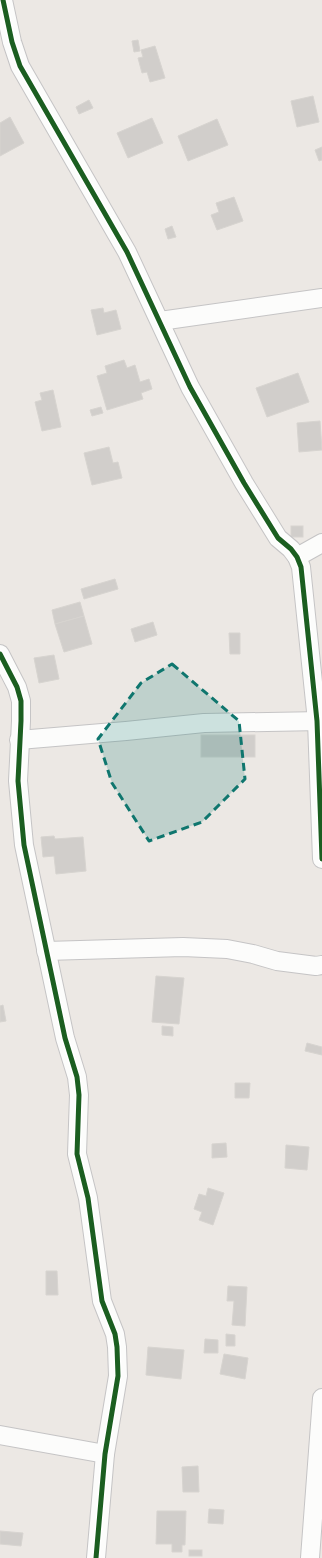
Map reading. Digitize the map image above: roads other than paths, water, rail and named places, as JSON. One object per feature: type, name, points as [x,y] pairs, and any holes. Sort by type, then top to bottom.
[{"type":"street","points":[[3,0],[12,42],[20,66],[127,252],[190,387],[244,483],[278,538],[297,557],[301,567],[319,721],[322,859]]},
{"type":"street","points":[[160,321],[322,298]]},
{"type":"street","points":[[297,557],[322,543]]},
{"type":"street","points":[[0,654],[17,687],[21,701],[22,721],[19,740],[18,781],[24,844],[65,1038],[77,1077],[79,1095],[77,1154],[88,1198],[102,1301],[115,1334],[117,1347],[118,1376],[105,1454],[96,1558]]},
{"type":"street","points":[[19,740],[204,723],[319,721]]},
{"type":"street","points":[[46,951],[183,947],[227,949],[283,962],[316,966],[322,965]]},
{"type":"street","points":[[310,1558],[322,1398]]},
{"type":"street","points":[[0,1435],[105,1454]]}]
